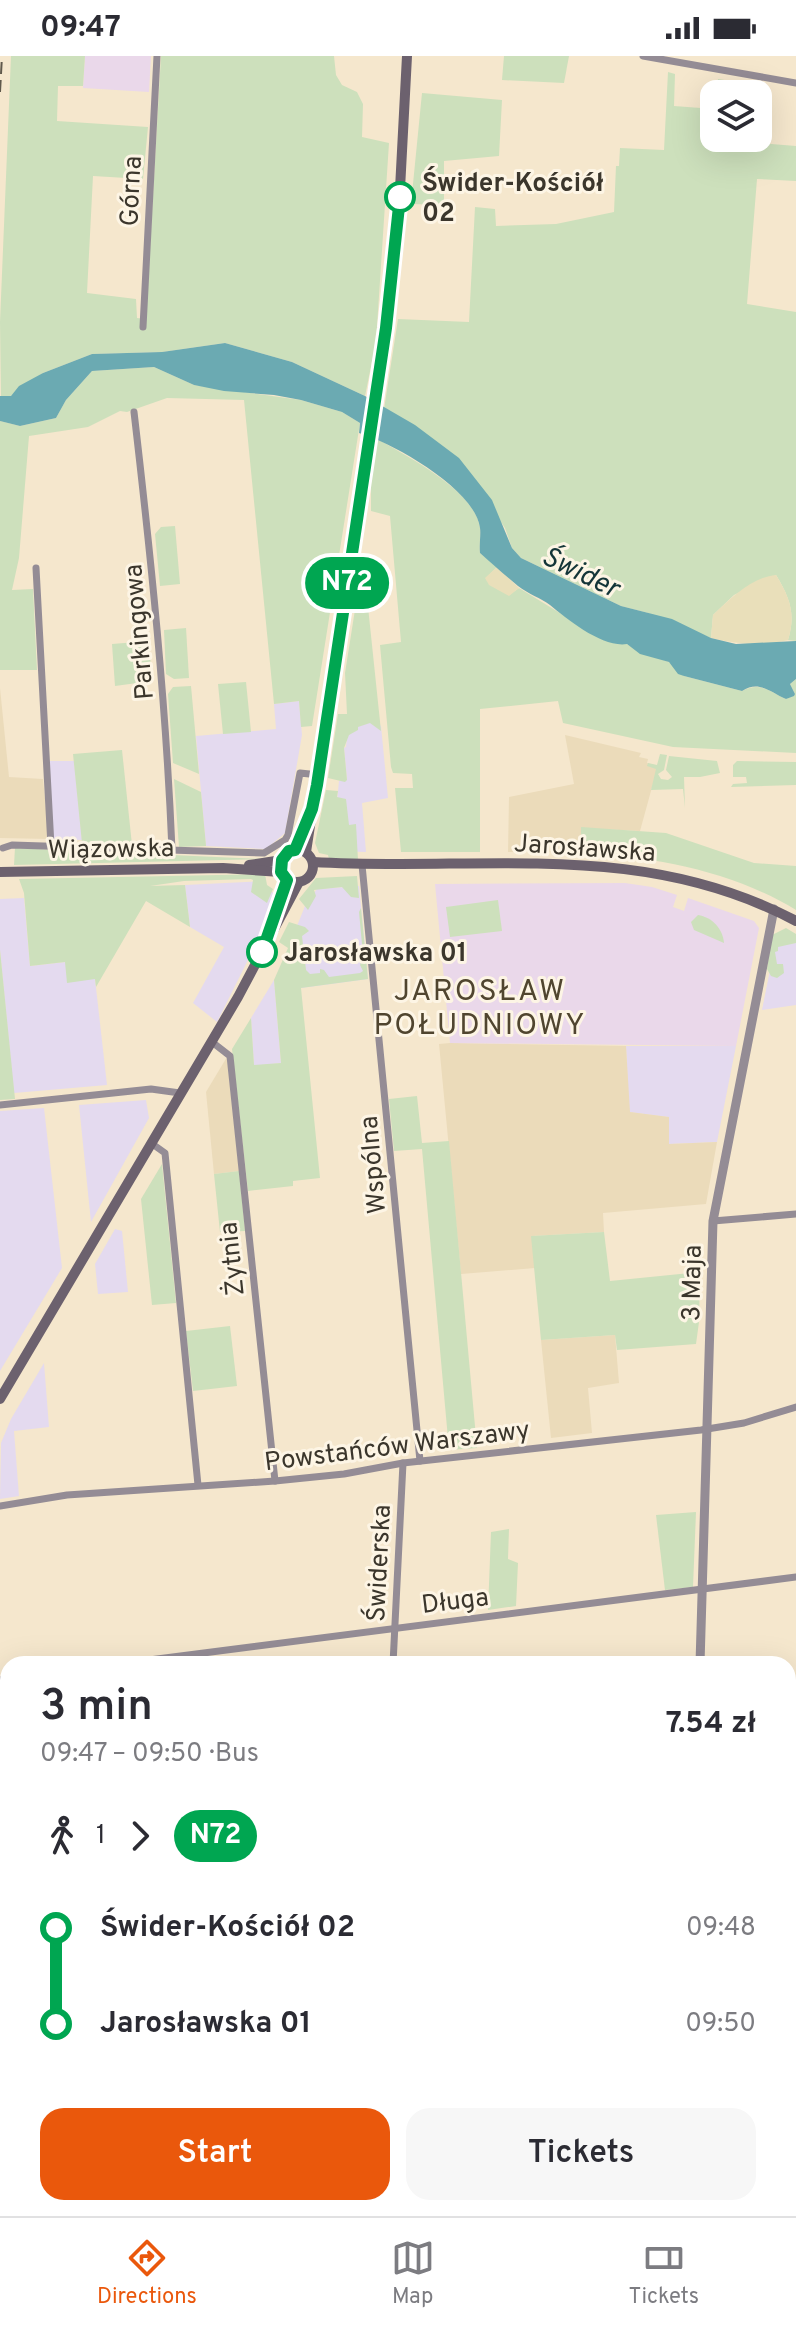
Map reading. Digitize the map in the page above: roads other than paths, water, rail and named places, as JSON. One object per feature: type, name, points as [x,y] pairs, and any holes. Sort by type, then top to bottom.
[{"type":"main road","points":[[284,876],[299,882],[308,879],[306,859],[312,809],[398,227],[407,56]]},
{"type":"main road","points":[[264,949],[284,876],[282,860],[289,851],[306,859]]},
{"type":"main road","name":"Jarosławska","points":[[306,859],[362,865],[532,862],[618,866],[697,881],[774,909],[796,921]]},
{"type":"main road","name":"Wiązowska","points":[[5,872],[223,868],[282,860]]},
{"type":"main road","name":"Wiązowska","points":[[223,868],[284,876]]},
{"type":"main road","points":[[0,1399],[212,1042],[299,882]]},
{"type":"street","name":"Górna","points":[[143,327],[157,56]]},
{"type":"street","points":[[643,56],[796,83]]},
{"type":"street","name":"Parkingowa","points":[[134,412],[152,555],[167,726],[172,850]]},
{"type":"street","points":[[36,568],[51,846]]},
{"type":"street","points":[[3,848],[12,845],[251,853],[271,850],[288,835],[300,773],[319,775]]},
{"type":"street","name":"Wspólna","points":[[362,865],[420,1461]]},
{"type":"street","name":"3 Maja","points":[[700,1656],[713,1221],[774,909]]},
{"type":"street","name":"Żytnia","points":[[212,1042],[230,1056],[275,1481]]},
{"type":"street","points":[[0,1105],[151,1089],[180,1093]]},
{"type":"street","points":[[151,1143],[165,1153],[198,1485]]},
{"type":"street","points":[[713,1221],[796,1214]]},
{"type":"street","name":"Powstańców Warszawy","points":[[0,1506],[67,1495],[344,1474],[403,1463],[709,1429],[744,1423],[796,1407]]},
{"type":"street","name":"Świderska","points":[[393,1656],[403,1463]]},
{"type":"street","name":"Długa","points":[[180,1656],[796,1577]]},
{"type":"water","points":[[225,343],[292,362],[365,396],[415,425],[459,458],[492,500],[512,548],[521,558],[621,606],[672,619],[711,638],[736,644],[796,641],[796,679],[790,684],[794,696],[786,699],[759,687],[742,691],[684,676],[678,674],[669,662],[640,654],[627,644],[607,642],[586,632],[518,586],[480,553],[480,528],[475,513],[448,483],[411,457],[359,433],[360,423],[342,412],[274,395],[194,385],[154,367],[92,371],[66,400],[56,418],[20,426],[0,421],[0,396],[11,396],[19,386],[43,373],[92,354],[162,352]]},
{"type":"railway","points":[[0,92],[2,56]]},
{"type":"place","name":"Świder-Kościół 02","points":[[400,197]]},
{"type":"place","name":"Jarosławska 01","points":[[262,952]]},
{"type":"district","name":"JAROSŁAW POŁUDNIOWY","points":[[480,1007]]},
{"type":"water label","name":"Świder","points":[[581,571]]}]
